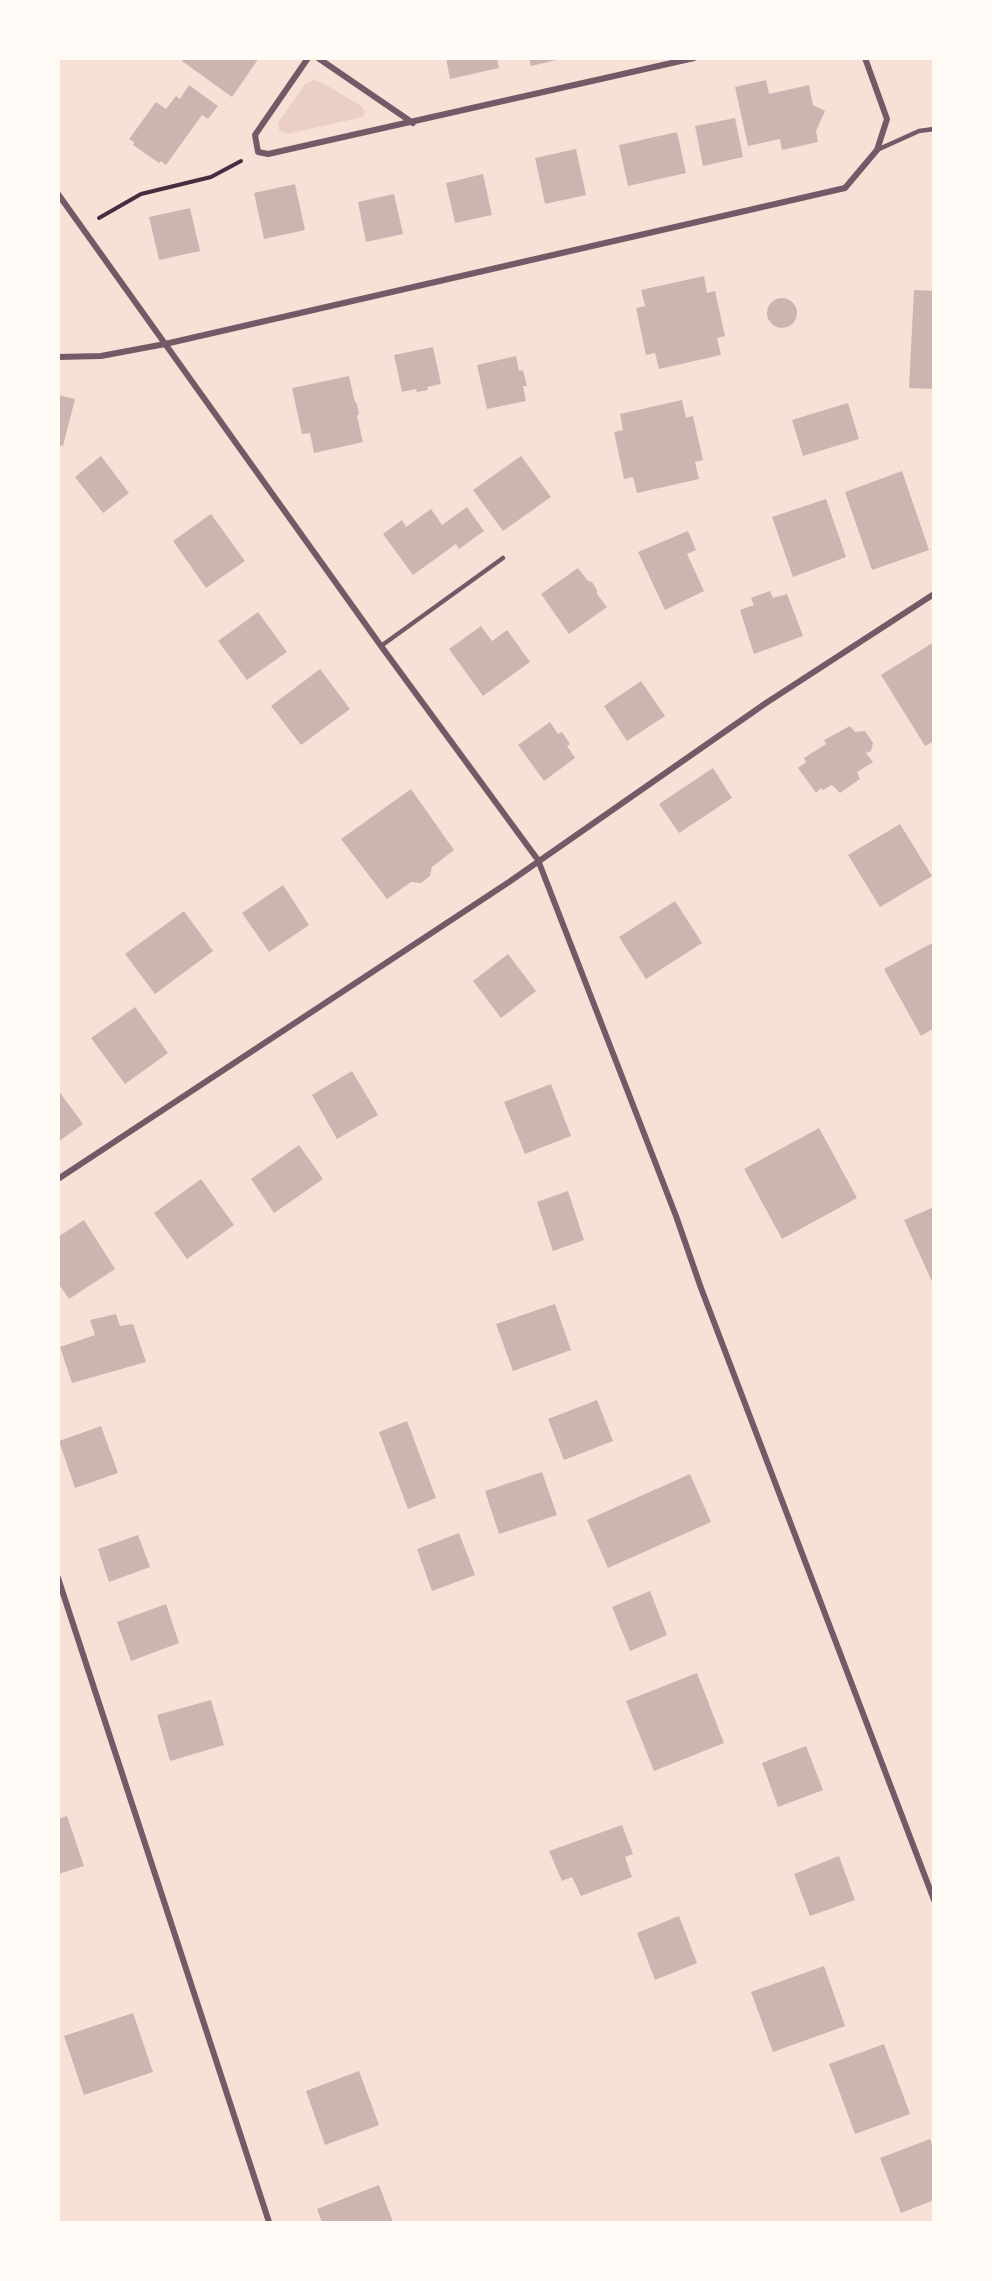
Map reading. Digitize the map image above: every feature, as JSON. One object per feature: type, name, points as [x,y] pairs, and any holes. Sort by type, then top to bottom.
[{"type":"street","points":[[308,58],[255,135],[258,152],[268,154],[413,123],[694,58]]},
{"type":"street","points":[[318,58],[413,123]]},
{"type":"street","points":[[58,357],[100,356],[165,344],[845,188],[877,150],[887,119],[865,58]]},
{"type":"street","points":[[58,194],[381,646],[538,860],[676,1216],[701,1288],[933,1900]]},
{"type":"street","points":[[58,1179],[509,882],[839,654],[933,594]]},
{"type":"street","points":[[58,1578],[269,2223]]},
{"type":"lane","points":[[877,150],[918,130],[933,129]]},
{"type":"lane","points":[[381,646],[502,558]]},
{"type":"path","points":[[104,215],[141,194],[211,177],[258,152]]},
{"type":"shaded area","points":[[314,80],[361,106],[365,111],[363,117],[287,134],[279,130],[278,123],[305,84]]},
{"type":"building","points":[[184,58],[259,58],[232,97],[182,61]]},
{"type":"building","points":[[446,58],[497,58],[499,68],[450,79]]},
{"type":"building","points":[[529,58],[561,58],[561,59],[531,66]]},
{"type":"building","points":[[766,80],[769,94],[809,85],[813,105],[825,111],[816,131],[818,142],[782,150],[780,139],[748,146],[735,87]]},
{"type":"building","points":[[189,85],[218,106],[208,119],[202,115],[166,165],[161,161],[159,163],[133,145],[134,142],[129,139],[156,102],[166,109],[176,96],[180,99]]},
{"type":"building","points":[[735,118],[743,157],[703,166],[695,126]]},
{"type":"building","points":[[677,132],[686,173],[628,186],[619,145]]},
{"type":"building","points":[[576,149],[586,195],[545,204],[535,158]]},
{"type":"building","points":[[483,174],[492,215],[455,223],[446,183]]},
{"type":"building","points":[[295,184],[305,230],[264,239],[254,193]]},
{"type":"building","points":[[394,194],[403,234],[366,242],[358,202]]},
{"type":"building","points":[[190,208],[200,251],[159,260],[149,217]]},
{"type":"building","points":[[704,276],[707,293],[715,291],[725,336],[717,338],[721,355],[659,369],[655,353],[646,355],[636,308],[645,306],[641,290]]},
{"type":"building","points":[[914,290],[934,291],[934,389],[909,388]]},
{"type":"building","points":[[782,298],[793,302],[797,313],[793,324],[782,328],[771,324],[767,313],[771,302]]},
{"type":"building","points":[[433,347],[441,384],[427,387],[428,390],[417,392],[416,389],[402,392],[394,355]]},
{"type":"building","points":[[516,356],[519,371],[523,370],[527,386],[523,386],[526,401],[487,409],[477,365]]},
{"type":"building","points":[[349,376],[357,404],[359,414],[357,416],[363,442],[314,453],[310,433],[302,434],[292,388]]},
{"type":"building","points":[[58,395],[75,399],[63,446],[58,445]]},
{"type":"building","points":[[682,400],[686,418],[693,416],[703,460],[695,462],[699,479],[637,493],[633,477],[624,479],[614,432],[623,430],[620,414]]},
{"type":"building","points":[[848,403],[859,439],[803,456],[792,420]]},
{"type":"building","points":[[101,456],[129,493],[103,513],[75,477]]},
{"type":"building","points":[[521,456],[551,497],[503,531],[473,490]]},
{"type":"building","points":[[902,471],[929,550],[872,570],[845,492]]},
{"type":"building","points":[[826,499],[846,557],[793,577],[772,517]]},
{"type":"building","points":[[467,507],[484,531],[459,549],[456,544],[413,575],[383,534],[402,520],[406,527],[431,509],[442,525]]},
{"type":"building","points":[[211,514],[245,561],[206,588],[173,541]]},
{"type":"building","points":[[688,531],[696,550],[687,554],[704,591],[665,610],[638,552]]},
{"type":"building","points":[[578,568],[588,581],[592,582],[597,594],[607,607],[569,634],[541,594]]},
{"type":"building","points":[[770,591],[773,598],[787,594],[803,636],[754,654],[740,610],[754,605],[751,598]]},
{"type":"building","points":[[258,612],[287,652],[247,680],[218,641]]},
{"type":"building","points":[[481,626],[492,641],[507,630],[530,662],[483,696],[449,649]]},
{"type":"building","points":[[934,642],[934,741],[925,746],[881,675]]},
{"type":"building","points":[[320,669],[350,709],[301,745],[271,706]]},
{"type":"building","points":[[641,681],[665,716],[627,741],[604,706]]},
{"type":"building","points":[[550,722],[558,734],[562,732],[575,758],[544,781],[518,745]]},
{"type":"building","points":[[850,726],[855,732],[865,731],[873,743],[871,751],[866,753],[873,762],[857,772],[860,779],[840,793],[832,785],[823,790],[821,788],[816,793],[798,768],[806,762],[804,758],[826,744],[824,740]]},
{"type":"building","points":[[713,768],[732,798],[679,833],[659,804]]},
{"type":"building","points":[[411,789],[454,850],[432,867],[430,876],[421,883],[411,882],[387,899],[341,839]]},
{"type":"building","points":[[900,824],[932,876],[880,907],[848,855]]},
{"type":"building","points":[[283,885],[309,925],[269,952],[242,913]]},
{"type":"building","points":[[675,901],[702,943],[646,979],[619,937]]},
{"type":"building","points":[[184,911],[213,951],[155,994],[125,954]]},
{"type":"building","points":[[934,942],[934,1028],[921,1036],[884,969]]},
{"type":"building","points":[[508,954],[536,991],[501,1018],[473,981]]},
{"type":"building","points":[[135,1007],[168,1053],[125,1084],[91,1038]]},
{"type":"building","points":[[352,1071],[378,1115],[337,1139],[312,1095]]},
{"type":"building","points":[[551,1084],[571,1136],[525,1154],[504,1102]]},
{"type":"building","points":[[58,1090],[83,1124],[58,1142]]},
{"type":"building","points":[[819,1128],[857,1198],[782,1239],[744,1169]]},
{"type":"building","points":[[299,1145],[323,1179],[274,1213],[251,1179]]},
{"type":"building","points":[[201,1179],[234,1225],[187,1259],[154,1213]]},
{"type":"building","points":[[568,1191],[584,1240],[553,1251],[537,1202]]},
{"type":"building","points":[[934,1207],[934,1286],[904,1220]]},
{"type":"building","points":[[84,1220],[115,1269],[69,1299],[58,1283],[58,1237]]},
{"type":"building","points":[[555,1304],[571,1350],[513,1371],[496,1324]]},
{"type":"building","points":[[116,1314],[120,1326],[133,1324],[146,1362],[72,1383],[60,1347],[95,1335],[90,1320]]},
{"type":"building","points":[[597,1400],[613,1441],[564,1460],[548,1419]]},
{"type":"building","points":[[407,1421],[436,1498],[408,1509],[379,1432]]},
{"type":"building","points":[[101,1426],[118,1473],[75,1488],[59,1441]]},
{"type":"building","points":[[542,1472],[557,1515],[499,1534],[485,1491]]},
{"type":"building","points":[[690,1474],[711,1522],[608,1568],[587,1520]]},
{"type":"building","points":[[459,1533],[475,1575],[432,1591],[417,1549]]},
{"type":"building","points":[[138,1535],[150,1567],[109,1582],[98,1549]]},
{"type":"building","points":[[650,1591],[667,1635],[630,1651],[612,1607]]},
{"type":"building","points":[[166,1604],[179,1643],[131,1661],[117,1622]]},
{"type":"building","points":[[697,1673],[724,1743],[654,1771],[626,1701]]},
{"type":"building","points":[[211,1700],[224,1745],[170,1761],[157,1715]]},
{"type":"building","points":[[806,1746],[823,1790],[778,1807],[762,1763]]},
{"type":"building","points":[[67,1816],[84,1866],[58,1874],[58,1819]]},
{"type":"building","points":[[622,1825],[633,1854],[625,1857],[632,1877],[581,1896],[572,1877],[562,1881],[549,1851]]},
{"type":"building","points":[[839,1856],[855,1900],[810,1916],[794,1874]]},
{"type":"building","points":[[679,1916],[697,1963],[655,1980],[637,1933]]},
{"type":"building","points":[[824,1966],[845,2026],[773,2052],[751,1992]]},
{"type":"building","points":[[133,2013],[153,2072],[84,2095],[64,2036]]},
{"type":"building","points":[[884,2044],[910,2114],[855,2134],[829,2064]]},
{"type":"building","points":[[359,2071],[379,2125],[325,2145],[306,2091]]},
{"type":"building","points":[[930,2139],[934,2150],[934,2200],[901,2213],[880,2158]]},
{"type":"building","points":[[379,2185],[393,2222],[322,2222],[317,2209]]}]
